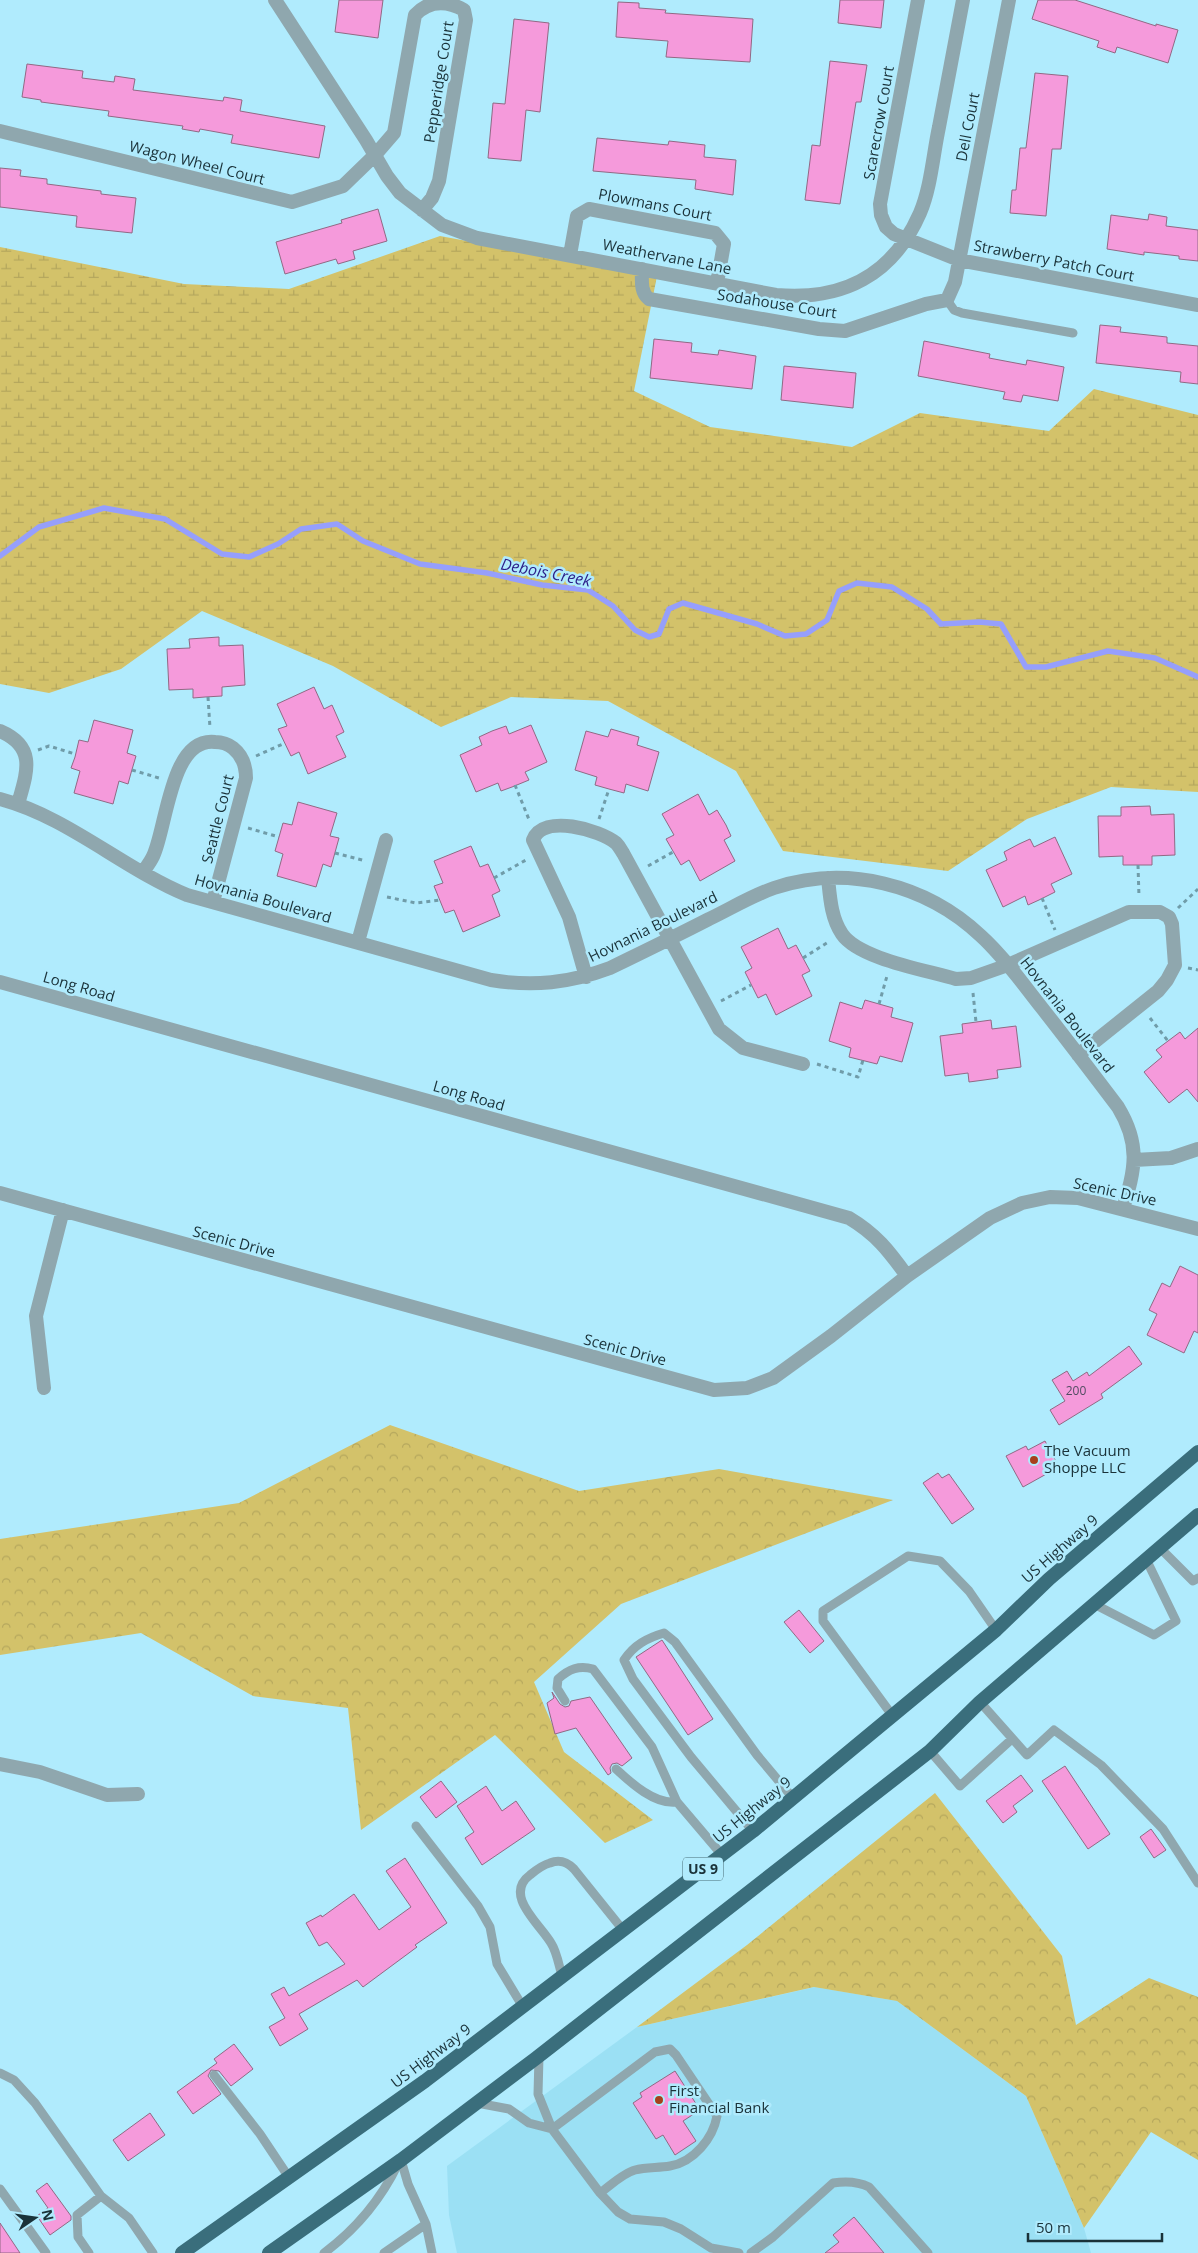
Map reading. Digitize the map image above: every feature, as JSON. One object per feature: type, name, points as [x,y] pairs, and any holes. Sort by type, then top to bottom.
[{"type":"highway","name":"US Highway 9","points":[[182,2253],[290,2178],[523,2007],[753,1831],[996,1630],[1049,1579],[1198,1452]]},
{"type":"highway","points":[[269,2253],[400,2160],[539,2057],[930,1751],[980,1702],[1198,1516]]},
{"type":"street","name":"Weathervane Lane","points":[[275,0],[387,176],[400,192],[442,225],[477,238],[776,295],[801,297],[822,295],[844,289],[868,276],[883,265],[906,240],[926,196],[963,0]]},
{"type":"street","name":"Pepperidge Court","points":[[375,155],[394,133],[415,15],[424,5],[436,0],[457,5],[464,10],[466,20],[440,173],[432,198],[422,210]]},
{"type":"street","name":"Scarecrow Court","points":[[906,240],[886,227],[881,214],[880,204],[918,0]]},
{"type":"street","name":"Dell Court","points":[[959,260],[1009,0]]},
{"type":"street","name":"Wagon Wheel Court","points":[[0,131],[292,202],[342,186],[375,155]]},
{"type":"street","name":"Plowmans Court","points":[[570,255],[577,216],[589,209],[716,233],[724,244],[717,283]]},
{"type":"street","name":"Strawberry Patch Court","points":[[906,240],[959,260],[1198,305]]},
{"type":"street","points":[[947,300],[955,282],[959,260]]},
{"type":"street","name":"Sodahouse Court","points":[[642,269],[642,288],[644,295],[649,299],[819,330],[845,331],[926,304],[947,300]]},
{"type":"street","points":[[0,731],[12,736],[21,745],[26,755],[26,773],[18,804]]},
{"type":"street","name":"Seattle Court","points":[[143,873],[154,854],[174,782],[186,755],[200,742],[210,741],[231,746],[244,761],[246,778],[213,902]]},
{"type":"street","name":"Hovnania Boulevard","points":[[0,799],[18,804],[52,819],[164,885],[187,895],[491,980],[516,984],[541,984],[586,977],[610,968],[773,888],[794,883],[828,878],[870,880],[915,892],[940,905],[982,936],[1008,965],[1125,1119],[1132,1140],[1134,1160],[1133,1175],[1123,1209]]},
{"type":"street","points":[[586,977],[569,917],[533,840],[535,834],[541,829],[555,825],[571,826],[604,836],[616,844],[718,1028],[744,1048],[803,1064]]},
{"type":"street","points":[[358,942],[386,840]]},
{"type":"street","points":[[828,878],[832,912],[841,934],[853,946],[867,954],[956,978],[971,978],[1008,965],[1129,912],[1160,912],[1169,917],[1172,924],[1175,965],[1167,980],[1158,991],[1078,1055]]},
{"type":"street","name":"Long Road","points":[[0,982],[848,1218],[864,1227],[880,1240],[907,1276]]},
{"type":"street","points":[[1134,1160],[1171,1158],[1198,1149]]},
{"type":"street","name":"Scenic Drive","points":[[0,1194],[714,1390],[746,1388],[773,1378],[831,1336],[907,1276],[990,1218],[1022,1203],[1050,1198],[1078,1198],[1198,1229]]},
{"type":"street","points":[[44,1388],[36,1316],[63,1210]]},
{"type":"street","points":[[0,1764],[40,1772],[107,1795],[138,1794]]},
{"type":"lane","points":[[947,300],[954,310],[962,313],[1073,333]]},
{"type":"lane","points":[[1160,1547],[1193,1581],[1198,1578]]},
{"type":"lane","points":[[892,1715],[823,1621],[823,1611],[908,1556],[940,1561],[969,1591],[996,1630]]},
{"type":"lane","points":[[1094,1604],[1154,1636],[1176,1621],[1146,1559]]},
{"type":"lane","points":[[753,1831],[691,1757],[633,1679],[624,1660],[632,1649],[651,1636],[664,1633],[675,1642],[757,1755],[792,1798]]},
{"type":"lane","points":[[565,1701],[557,1688],[558,1679],[567,1671],[582,1666],[593,1669],[652,1747],[677,1802],[722,1855]]},
{"type":"lane","points":[[980,1702],[1027,1755],[1054,1730],[1101,1765],[1163,1829],[1198,1883]]},
{"type":"lane","points":[[930,1751],[960,1786],[1012,1739]]},
{"type":"lane","points":[[616,1770],[640,1788],[659,1799],[677,1802]]},
{"type":"lane","points":[[416,1826],[478,1906],[490,1927],[496,1964],[523,2007]]},
{"type":"lane","points":[[562,1976],[552,1945],[523,1905],[520,1896],[521,1886],[526,1878],[537,1870],[558,1861],[567,1862],[623,1930]]},
{"type":"lane","points":[[552,2129],[655,2052],[670,2049],[676,2055],[717,2116],[714,2130],[702,2147],[685,2160],[671,2166],[633,2170],[600,2193]]},
{"type":"lane","points":[[539,2057],[538,2094],[552,2129],[600,2193],[618,2212],[630,2219],[664,2222],[681,2229],[712,2248],[739,2253]]},
{"type":"lane","points":[[0,2073],[14,2080],[35,2103],[101,2196],[129,2218],[153,2253]]},
{"type":"lane","points":[[214,2075],[260,2134],[290,2178]]},
{"type":"lane","points":[[476,2103],[510,2109],[529,2123],[552,2129]]},
{"type":"lane","points":[[400,2160],[408,2184],[426,2224],[432,2253]]},
{"type":"lane","points":[[324,2253],[342,2240],[387,2188],[400,2160]]},
{"type":"lane","points":[[752,2253],[773,2237],[833,2183],[844,2182],[859,2182],[869,2187],[928,2253]]},
{"type":"lane","points":[[0,2189],[46,2253]]},
{"type":"lane","points":[[89,2253],[78,2237],[77,2215],[101,2196]]},
{"type":"lane","points":[[384,2253],[426,2224]]},
{"type":"path","points":[[208,696],[209,715]]},
{"type":"path","points":[[266,751],[285,743]]},
{"type":"path","points":[[49,746],[75,754]]},
{"type":"path","points":[[132,770],[151,775]]},
{"type":"path","points":[[515,785],[523,804]]},
{"type":"path","points":[[602,809],[609,789]]},
{"type":"path","points":[[259,831],[279,837]]},
{"type":"path","points":[[656,862],[674,852]]},
{"type":"path","points":[[335,853],[354,858]]},
{"type":"path","points":[[494,878],[517,865]]},
{"type":"path","points":[[1138,865],[1138,886]]},
{"type":"path","points":[[1169,917],[1198,889]]},
{"type":"path","points":[[1042,898],[1049,919]]},
{"type":"path","points":[[399,900],[416,903],[440,900]]},
{"type":"path","points":[[803,958],[820,947]]},
{"type":"path","points":[[971,978],[976,1022]]},
{"type":"path","points":[[879,1004],[884,984]]},
{"type":"path","points":[[728,996],[751,985]]},
{"type":"path","points":[[1156,1025],[1168,1041]]},
{"type":"path","points":[[803,1064],[805,1060],[856,1077],[859,1076],[863,1060]]},
{"type":"shaded area","points":[[815,1987],[897,2001],[1026,2096],[1084,2228],[1091,2253],[457,2253],[449,2215],[447,2166],[637,2027]]},
{"type":"green space","points":[[440,236],[657,276],[634,391],[710,427],[852,447],[920,413],[1049,431],[1094,389],[1198,415],[1198,792],[1111,787],[1027,819],[948,871],[783,851],[736,771],[608,701],[511,697],[441,727],[333,666],[202,611],[121,669],[49,693],[0,684],[0,247],[184,284],[289,289]]},
{"type":"green space","points":[[390,1425],[579,1491],[719,1469],[893,1500],[621,1604],[534,1682],[564,1752],[653,1820],[605,1843],[495,1735],[361,1830],[348,1708],[253,1696],[141,1633],[0,1655],[0,1539],[239,1503]]},
{"type":"green space","points":[[935,1793],[1062,1956],[1076,2025],[1149,1978],[1198,1997],[1198,2160],[1151,2132],[1084,2228],[1026,2096],[897,2001],[814,1987],[637,2027],[747,1945]]},
{"type":"building","points":[[339,0],[383,0],[378,38],[335,32]]},
{"type":"building","points":[[840,0],[884,0],[881,28],[838,23]]},
{"type":"building","points":[[1038,0],[1075,0],[1156,26],[1156,24],[1178,30],[1168,63],[1117,47],[1115,53],[1097,47],[1099,41],[1032,19]]},
{"type":"building","points":[[618,2],[639,3],[639,8],[666,10],[665,13],[753,19],[750,62],[666,57],[668,41],[616,37]]},
{"type":"building","points":[[514,19],[549,23],[540,112],[526,110],[521,161],[488,158],[493,103],[505,104]]},
{"type":"building","points":[[830,61],[867,65],[861,102],[856,102],[840,204],[805,200],[812,145],[820,146]]},
{"type":"building","points":[[27,64],[83,71],[82,78],[114,82],[115,76],[135,79],[133,90],[223,101],[224,97],[242,100],[240,111],[325,126],[319,158],[231,143],[233,135],[200,129],[199,132],[182,129],[183,126],[108,116],[109,111],[41,102],[41,100],[22,97]]},
{"type":"building","points":[[1035,73],[1068,76],[1061,149],[1052,149],[1046,216],[1010,213],[1012,190],[1016,190],[1020,148],[1026,148]]},
{"type":"building","points":[[597,138],[668,145],[669,141],[705,145],[704,157],[736,160],[733,195],[695,189],[696,180],[593,171]]},
{"type":"building","points":[[0,168],[21,170],[20,176],[47,179],[47,184],[136,198],[132,233],[76,227],[77,216],[0,207]]},
{"type":"building","points":[[378,209],[387,241],[353,251],[355,259],[338,264],[336,259],[285,274],[276,242],[342,223],[341,220]]},
{"type":"building","points":[[1149,214],[1167,217],[1166,226],[1198,230],[1198,261],[1179,259],[1179,256],[1144,252],[1144,255],[1107,249],[1111,215],[1148,220]]},
{"type":"building","points":[[1100,325],[1121,327],[1120,332],[1167,337],[1167,343],[1198,346],[1198,384],[1180,382],[1181,372],[1096,363]]},
{"type":"building","points":[[654,339],[692,343],[691,352],[718,355],[719,350],[756,356],[752,389],[650,378]]},
{"type":"building","points":[[924,341],[990,354],[989,358],[1026,365],[1027,360],[1064,367],[1058,401],[1023,395],[1021,402],[1003,399],[1005,392],[918,376]]},
{"type":"building","points":[[784,366],[856,373],[853,408],[781,400]]},
{"type":"building","points":[[219,637],[219,646],[243,645],[245,685],[222,687],[222,696],[193,698],[193,689],[169,690],[167,649],[190,648],[189,639]]},
{"type":"building","points":[[314,687],[324,709],[332,705],[344,732],[336,736],[346,757],[308,774],[299,752],[291,756],[278,729],[287,726],[277,704]]},
{"type":"building","points":[[94,720],[133,730],[127,753],[136,756],[128,784],[119,781],[113,804],[74,793],[80,771],[71,768],[79,740],[88,742]]},
{"type":"building","points":[[531,725],[547,762],[525,772],[529,780],[501,791],[498,783],[476,792],[460,755],[482,745],[479,737],[492,731],[506,726],[509,734]]},
{"type":"building","points":[[611,729],[639,737],[637,745],[659,752],[648,791],[626,784],[624,793],[595,785],[597,777],[575,770],[586,731],[608,737]]},
{"type":"building","points":[[698,794],[709,815],[717,810],[726,825],[731,836],[724,840],[735,861],[700,881],[689,860],[681,865],[666,839],[674,835],[662,814]]},
{"type":"building","points":[[298,802],[337,813],[330,836],[339,838],[331,867],[323,864],[316,887],[277,876],[283,854],[275,851],[283,823],[292,825]]},
{"type":"building","points":[[1150,806],[1151,815],[1174,814],[1175,855],[1152,856],[1152,865],[1123,865],[1123,856],[1099,857],[1098,816],[1121,816],[1121,807]]},
{"type":"building","points":[[1055,837],[1072,874],[1051,884],[1055,892],[1039,900],[1028,905],[1025,896],[1003,907],[986,870],[1007,860],[1004,852],[1019,844],[1030,839],[1034,847]]},
{"type":"building","points":[[471,846],[480,867],[488,864],[500,891],[492,895],[500,916],[463,932],[454,910],[445,913],[434,886],[443,883],[434,861]]},
{"type":"building","points":[[778,928],[788,949],[796,945],[810,971],[802,975],[812,996],[776,1015],[766,994],[758,998],[745,972],[752,968],[741,947]]},
{"type":"building","points":[[865,1000],[893,1008],[891,1017],[913,1023],[902,1062],[880,1056],[877,1064],[849,1057],[851,1048],[829,1041],[840,1002],[862,1009]]},
{"type":"building","points":[[991,1020],[992,1029],[1016,1026],[1021,1067],[997,1070],[998,1078],[969,1082],[968,1073],[945,1076],[940,1036],[963,1033],[962,1024]]},
{"type":"building","points":[[1198,1028],[1198,1102],[1187,1089],[1169,1103],[1144,1072],[1162,1057],[1156,1050],[1180,1032],[1185,1039]]},
{"type":"building","points":[[1180,1266],[1198,1275],[1198,1333],[1194,1331],[1184,1353],[1147,1335],[1157,1314],[1149,1310],[1162,1283],[1170,1287]]},
{"type":"building","points":[[1129,1346],[1142,1364],[1101,1394],[1103,1398],[1059,1425],[1050,1410],[1065,1401],[1052,1380],[1067,1371],[1073,1381],[1087,1372],[1089,1376]]},
{"type":"building","points":[[1045,1441],[1059,1467],[1023,1487],[1006,1456],[1026,1446],[1028,1450]]},
{"type":"building","points":[[938,1473],[942,1478],[949,1474],[974,1509],[952,1524],[923,1483]]},
{"type":"building","points":[[799,1610],[824,1641],[810,1653],[784,1622]]},
{"type":"building","points":[[662,1640],[713,1719],[688,1735],[636,1657]]},
{"type":"building","points":[[552,1692],[560,1704],[565,1707],[569,1706],[571,1701],[590,1697],[632,1758],[622,1766],[617,1763],[612,1764],[610,1768],[611,1773],[608,1775],[576,1728],[555,1734],[547,1703],[554,1698]]},
{"type":"building","points":[[1065,1766],[1110,1834],[1088,1849],[1042,1781]]},
{"type":"building","points":[[1021,1775],[1033,1791],[1013,1806],[1017,1812],[1003,1823],[986,1801]]},
{"type":"building","points":[[441,1781],[457,1802],[436,1818],[420,1797]]},
{"type":"building","points":[[486,1786],[502,1811],[516,1801],[535,1829],[482,1865],[465,1838],[474,1832],[457,1806]]},
{"type":"building","points":[[1151,1829],[1166,1850],[1154,1858],[1140,1837]]},
{"type":"building","points":[[405,1858],[447,1923],[415,1945],[417,1947],[363,1987],[357,1980],[299,2014],[308,2029],[280,2046],[269,2027],[285,2018],[271,1994],[284,1987],[289,1996],[345,1964],[327,1942],[319,1946],[306,1923],[321,1915],[322,1917],[354,1894],[379,1930],[411,1907],[386,1871]]},
{"type":"building","points":[[234,2044],[253,2069],[231,2086],[219,2071],[211,2070],[208,2076],[221,2094],[193,2114],[177,2092],[217,2063],[214,2059]]},
{"type":"building","points":[[675,2071],[700,2110],[683,2121],[696,2141],[675,2155],[663,2135],[656,2139],[633,2103],[642,2097],[640,2093]]},
{"type":"building","points":[[150,2113],[165,2135],[128,2161],[113,2140]]},
{"type":"building","points":[[47,2183],[71,2216],[71,2220],[50,2235],[37,2216],[48,2208],[36,2191]]},
{"type":"building","points":[[854,2217],[884,2253],[825,2253],[839,2242],[833,2235]]},
{"type":"building","points":[[0,2223],[20,2253],[0,2253]]},
{"type":"waterway","name":"Debois Creek","points":[[0,556],[39,527],[104,508],[165,519],[222,554],[249,557],[278,544],[301,529],[337,524],[363,541],[420,564],[487,573],[542,585],[588,590],[613,606],[635,630],[649,637],[659,634],[669,609],[683,603],[757,624],[785,636],[806,634],[827,620],[839,591],[857,583],[892,587],[927,609],[941,624],[979,622],[1001,624],[1026,667],[1046,667],[1108,651],[1155,658],[1198,677]]},
{"type":"place","name":"The Vacuum Shoppe LLC","points":[[1034,1460]]},
{"type":"place","name":"First Financial Bank","points":[[659,2100]]}]
